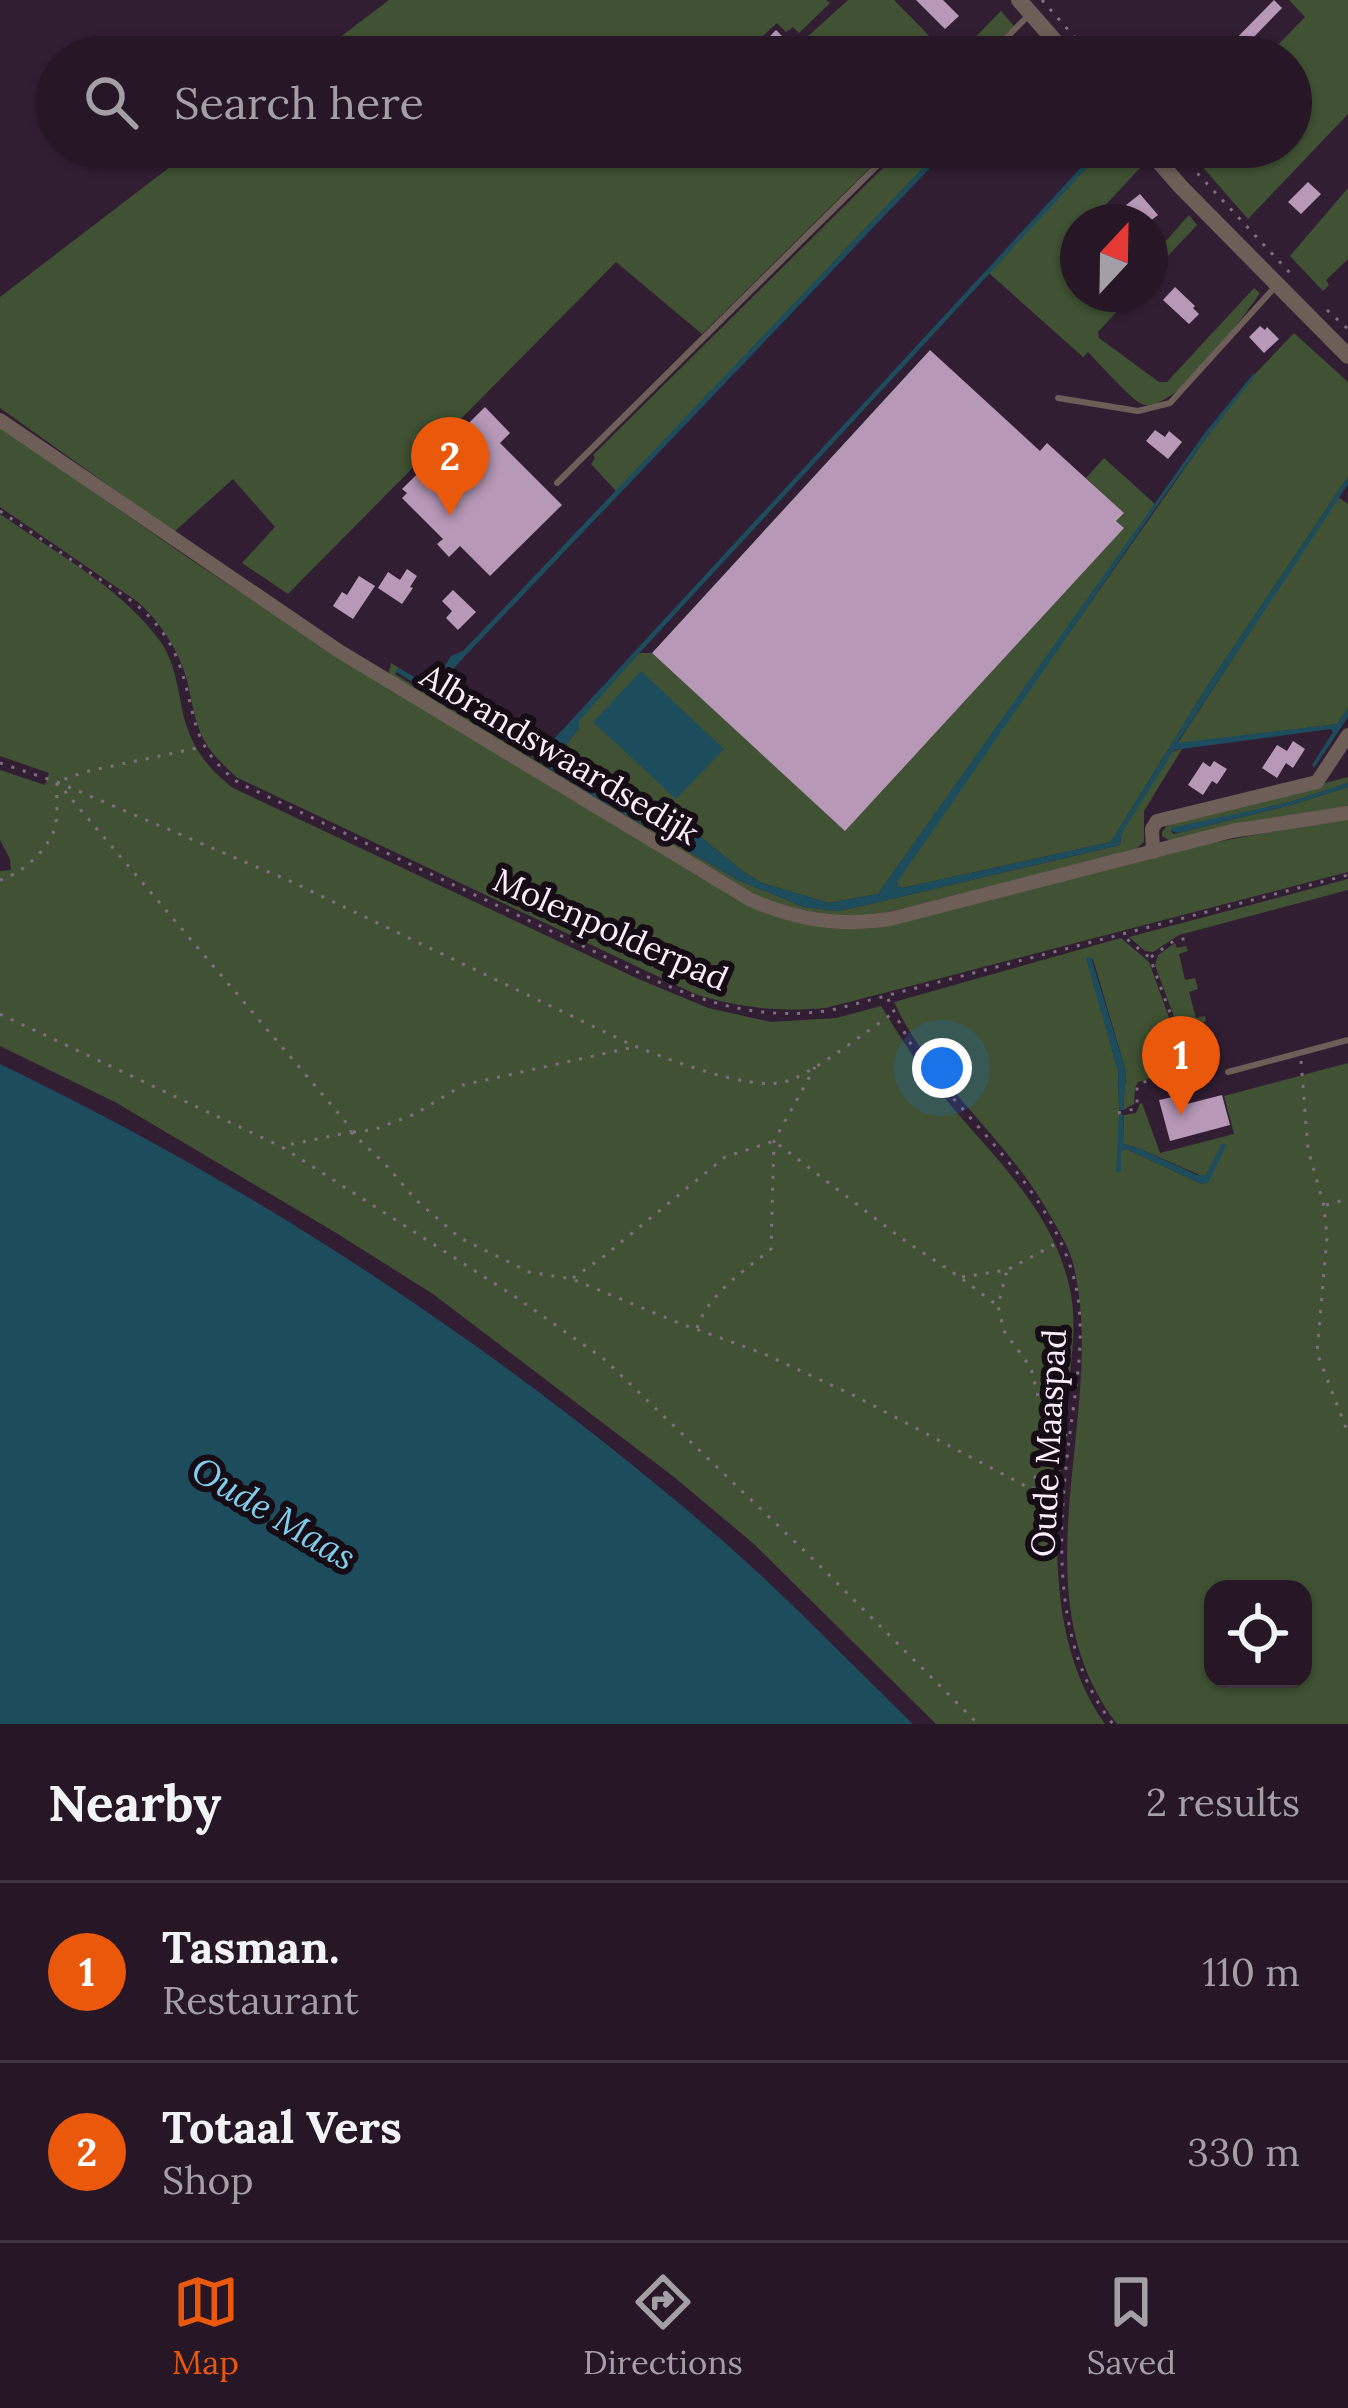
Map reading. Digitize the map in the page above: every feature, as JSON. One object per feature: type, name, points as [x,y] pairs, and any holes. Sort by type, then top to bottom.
[{"type":"street","points":[[1031,4],[1054,36]]},
{"type":"street","points":[[1164,168],[1282,278],[1348,356]]},
{"type":"street","name":"Albrandswaardsedijk","points":[[0,420],[339,651],[770,908],[821,922],[872,922],[1232,831],[1348,813]]},
{"type":"street","points":[[1153,852],[1152,829],[1157,820],[1318,782],[1348,735]]},
{"type":"lane","points":[[1004,36],[1031,4]]},
{"type":"lane","points":[[557,483],[875,168]]},
{"type":"lane","points":[[1058,398],[1138,411],[1170,403],[1282,278]]},
{"type":"lane","points":[[1228,1072],[1348,1040]]},
{"type":"path","points":[[1031,4],[1068,36]]},
{"type":"path","points":[[1190,168],[1282,278]]},
{"type":"path","points":[[1319,303],[1348,329]]},
{"type":"path","points":[[0,511],[150,617],[179,663],[203,747],[57,782]]},
{"type":"path","name":"Molenpolderpad","points":[[203,747],[226,773],[263,795],[650,978],[705,1002],[752,1012],[832,1010],[1348,875]]},
{"type":"path","points":[[0,764],[57,782],[292,882],[679,1064],[757,1083],[784,1082],[895,1012]]},
{"type":"path","points":[[0,880],[38,855],[54,831],[57,782]]},
{"type":"path","points":[[57,782],[351,1132],[417,1202],[460,1238],[529,1272],[572,1279],[762,1353],[1034,1490],[1044,1420],[1030,1368],[1004,1331],[998,1306],[1007,1270]]},
{"type":"path","points":[[1118,1113],[1137,1105],[1140,1083],[1190,1067],[1150,958],[1122,934]]},
{"type":"path","points":[[1150,958],[1175,940],[1191,938]]},
{"type":"path","name":"Oude Maaspad","points":[[888,997],[915,1051],[1041,1204],[1075,1283],[1081,1330],[1064,1510],[1065,1601],[1088,1684],[1113,1724]]},
{"type":"path","points":[[0,1014],[281,1147],[604,1359],[978,1724]]},
{"type":"path","points":[[281,1147],[373,1130],[415,1114],[463,1085],[636,1046]]},
{"type":"path","points":[[1300,1053],[1308,1149],[1324,1206],[1327,1237],[1317,1353],[1348,1432]]},
{"type":"path","points":[[696,1329],[723,1288],[771,1249],[774,1141],[816,1066]]},
{"type":"path","points":[[572,1279],[725,1157],[774,1141]]},
{"type":"path","points":[[774,1141],[998,1306]]},
{"type":"path","points":[[1324,1206],[1348,1199]]},
{"type":"path","points":[[961,1278],[1007,1270],[1060,1241]]},
{"type":"path","points":[[1044,1420],[1069,1438]]},
{"type":"green space","points":[[389,0],[830,3],[799,33],[793,27],[786,32],[777,23],[763,36],[342,36]]},
{"type":"green space","points":[[848,0],[894,0],[929,36],[808,36]]},
{"type":"green space","points":[[1289,0],[1348,0],[1348,114],[1312,152],[1312,36],[1287,36],[1305,17]]},
{"type":"green space","points":[[1001,11],[1014,26],[1004,36],[977,36]]},
{"type":"green space","points":[[169,168],[870,168],[702,334],[616,262],[288,594],[242,563],[275,527],[233,479],[174,532],[0,408],[0,297]]},
{"type":"green space","points":[[883,168],[923,168],[616,491],[591,464],[593,455]]},
{"type":"green space","points":[[1086,168],[1140,168],[1107,204],[1060,204],[1060,312],[1116,312],[1098,332],[1099,338],[1159,382],[1167,382],[1254,288],[1260,293],[1207,362],[1156,404],[1137,401],[1088,352],[1083,357],[989,273]]},
{"type":"green space","points":[[1203,168],[1297,168],[1248,219]]},
{"type":"green space","points":[[1348,188],[1348,259],[1326,280],[1329,285],[1323,291],[1290,256]]},
{"type":"green space","points":[[1189,215],[1197,225],[1168,256],[1168,239]]},
{"type":"green space","points":[[1294,333],[1348,382],[1348,477],[1208,685],[1111,842],[898,886],[896,881],[935,824],[1206,438]]},
{"type":"green space","points":[[0,427],[336,656],[804,924],[871,928],[1211,843],[1348,818],[1348,872],[826,1008],[760,1008],[695,994],[236,777],[204,740],[180,661],[155,620],[138,602],[0,507]]},
{"type":"green space","points":[[1104,458],[1155,504],[878,894],[829,903],[762,883],[692,830],[562,755],[579,728],[578,721],[639,653],[652,653],[845,830],[1123,527],[1116,521],[1123,513],[1086,478]]},
{"type":"green space","points":[[1338,497],[1348,504],[1348,708],[1337,724],[1177,744]]},
{"type":"green space","points":[[0,514],[86,572],[144,622],[170,660],[193,741],[210,767],[233,788],[708,1008],[771,1022],[836,1018],[881,1006],[935,1085],[1034,1206],[1069,1285],[1072,1353],[1057,1520],[1061,1607],[1084,1687],[1105,1724],[936,1724],[754,1544],[674,1477],[433,1294],[115,1102],[0,1046],[0,871],[11,870],[0,840],[0,770],[45,785],[49,773],[0,756]]},
{"type":"green space","points":[[391,663],[399,668],[395,674],[738,880],[804,907],[838,911],[1120,845],[1121,834],[1171,752],[1182,749],[1144,811],[1144,842],[1135,850],[877,915],[837,917],[794,910],[754,894],[392,677]]},
{"type":"green space","points":[[1348,777],[1348,783],[1290,802],[1171,830],[1178,833],[1348,787],[1348,807],[1170,841],[1162,836],[1168,824]]},
{"type":"green space","points":[[1348,879],[1348,890],[1179,935],[1153,952],[1129,937]]},
{"type":"green space","points":[[1121,938],[1149,962],[1185,1062],[1181,1070],[1138,1082],[1134,1104],[1123,1110],[1126,1072],[1093,959],[1087,958],[1118,1071],[1121,1171],[1121,1150],[1126,1149],[1202,1184],[1221,1144],[1202,1176],[1123,1144],[1124,1115],[1136,1113],[1142,1103],[1160,1153],[1234,1134],[1224,1096],[1348,1063],[1348,1724],[1117,1724],[1087,1672],[1072,1617],[1067,1560],[1081,1324],[1072,1260],[1033,1188],[910,1032],[894,1002]]},
{"type":"green space","points":[[1175,943],[1188,951],[1179,954],[1185,980],[1195,978],[1198,989],[1189,992],[1196,1018],[1205,1016],[1206,1021],[1197,1025],[1210,1072],[1191,1063],[1155,965],[1158,955]]},
{"type":"water","points":[[923,168],[930,168],[463,658],[439,691],[542,752],[1081,168],[1087,168],[579,721],[562,755],[692,830],[762,883],[829,903],[878,894],[1204,434],[1254,373],[896,884],[902,888],[1111,842],[1208,685],[1348,477],[1348,484],[1177,743],[1337,724],[1348,708],[1348,717],[1314,768],[1331,729],[1174,750],[1121,834],[1120,845],[838,911],[804,907],[738,880],[598,799],[395,671],[399,668],[430,686],[451,656],[463,651]]},
{"type":"water","points":[[641,671],[724,749],[676,799],[593,722]]},
{"type":"water","points":[[1348,783],[1348,787],[1291,805],[1171,831],[1290,802]]},
{"type":"water","points":[[1091,957],[1126,1072],[1123,1110],[1119,1110],[1118,1071],[1086,959]]},
{"type":"water","name":"Oude Maas","points":[[0,1064],[192,1165],[377,1278],[466,1339],[554,1403],[722,1540],[913,1724],[0,1724]]},
{"type":"water","points":[[1119,1114],[1124,1115],[1123,1144],[1197,1175],[1206,1175],[1222,1144],[1227,1144],[1208,1183],[1126,1149],[1121,1150],[1121,1171],[1116,1172]]},
{"type":"building","points":[[916,0],[943,0],[959,16],[945,29]]},
{"type":"building","points":[[1274,0],[1282,8],[1255,36],[1239,36]]},
{"type":"building","points":[[1308,182],[1321,194],[1301,214],[1288,202]]},
{"type":"building","points":[[1140,194],[1149,204],[1127,204]]},
{"type":"building","points":[[1175,287],[1199,314],[1189,324],[1168,305],[1168,295]]},
{"type":"building","points":[[1260,326],[1279,339],[1264,353],[1249,337]]},
{"type":"building","points":[[930,350],[1040,451],[1047,443],[1124,513],[1116,521],[1124,528],[845,831],[652,653]]},
{"type":"building","points":[[485,407],[510,433],[500,443],[562,505],[490,576],[460,546],[449,557],[437,544],[443,539],[402,498],[407,493],[402,489]]},
{"type":"building","points":[[1155,430],[1165,437],[1169,431],[1182,442],[1168,459],[1146,441]]},
{"type":"building","points":[[407,569],[417,576],[402,604],[378,588],[388,572],[400,580]]},
{"type":"building","points":[[359,576],[375,586],[353,619],[333,606]]},
{"type":"building","points":[[453,590],[476,612],[458,630],[446,618],[452,611],[442,601]]},
{"type":"building","points":[[1293,741],[1305,749],[1293,768],[1286,763],[1277,778],[1262,768],[1277,745],[1287,751]]},
{"type":"building","points":[[1214,761],[1227,769],[1203,795],[1188,785],[1203,762],[1210,767]]},
{"type":"building","points":[[1181,1095],[1183,1105],[1222,1095],[1230,1125],[1170,1141],[1159,1100]]},
{"type":"place","name":"Totaal Vers","points":[[450,516]]},
{"type":"place","name":"Tasman.","points":[[1181,1115]]}]
